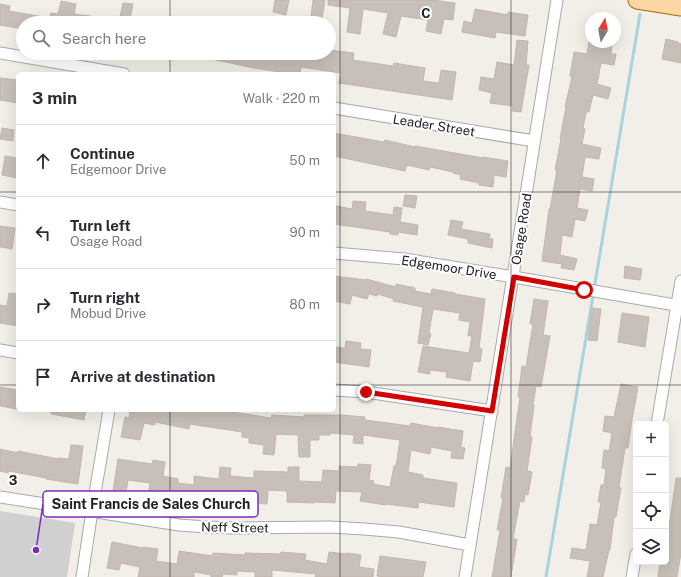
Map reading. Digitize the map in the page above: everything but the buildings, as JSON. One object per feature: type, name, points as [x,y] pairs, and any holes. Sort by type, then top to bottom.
[{"type":"main road","points":[[637,0],[681,7]]},
{"type":"street","name":"Osage Road","points":[[465,577],[514,277],[534,141],[558,0]]},
{"type":"street","points":[[0,54],[16,57]]},
{"type":"street","points":[[37,60],[112,72]]},
{"type":"street","name":"Leader Street","points":[[336,108],[534,141]]},
{"type":"street","points":[[0,202],[16,205]]},
{"type":"street","name":"Edgemoor Drive","points":[[336,253],[404,259],[679,306]]},
{"type":"street","points":[[658,421],[679,306],[681,281]]},
{"type":"street","points":[[0,350],[16,353]]},
{"type":"street","points":[[336,390],[366,392],[492,411]]},
{"type":"street","points":[[82,577],[109,412]]},
{"type":"street","name":"Neff Street","points":[[0,497],[206,528],[330,527],[399,532],[470,544]]},
{"type":"street","points":[[632,577],[634,565]]},
{"type":"shaded area","points":[[0,511],[75,523],[67,577],[0,577]]},
{"type":"waterway","points":[[546,577],[640,14]]},
{"type":"place","name":"Saint Francis de Sales Church","points":[[36,550]]},
{"type":"route","points":[[366,392],[492,411],[514,277],[584,290]]}]
